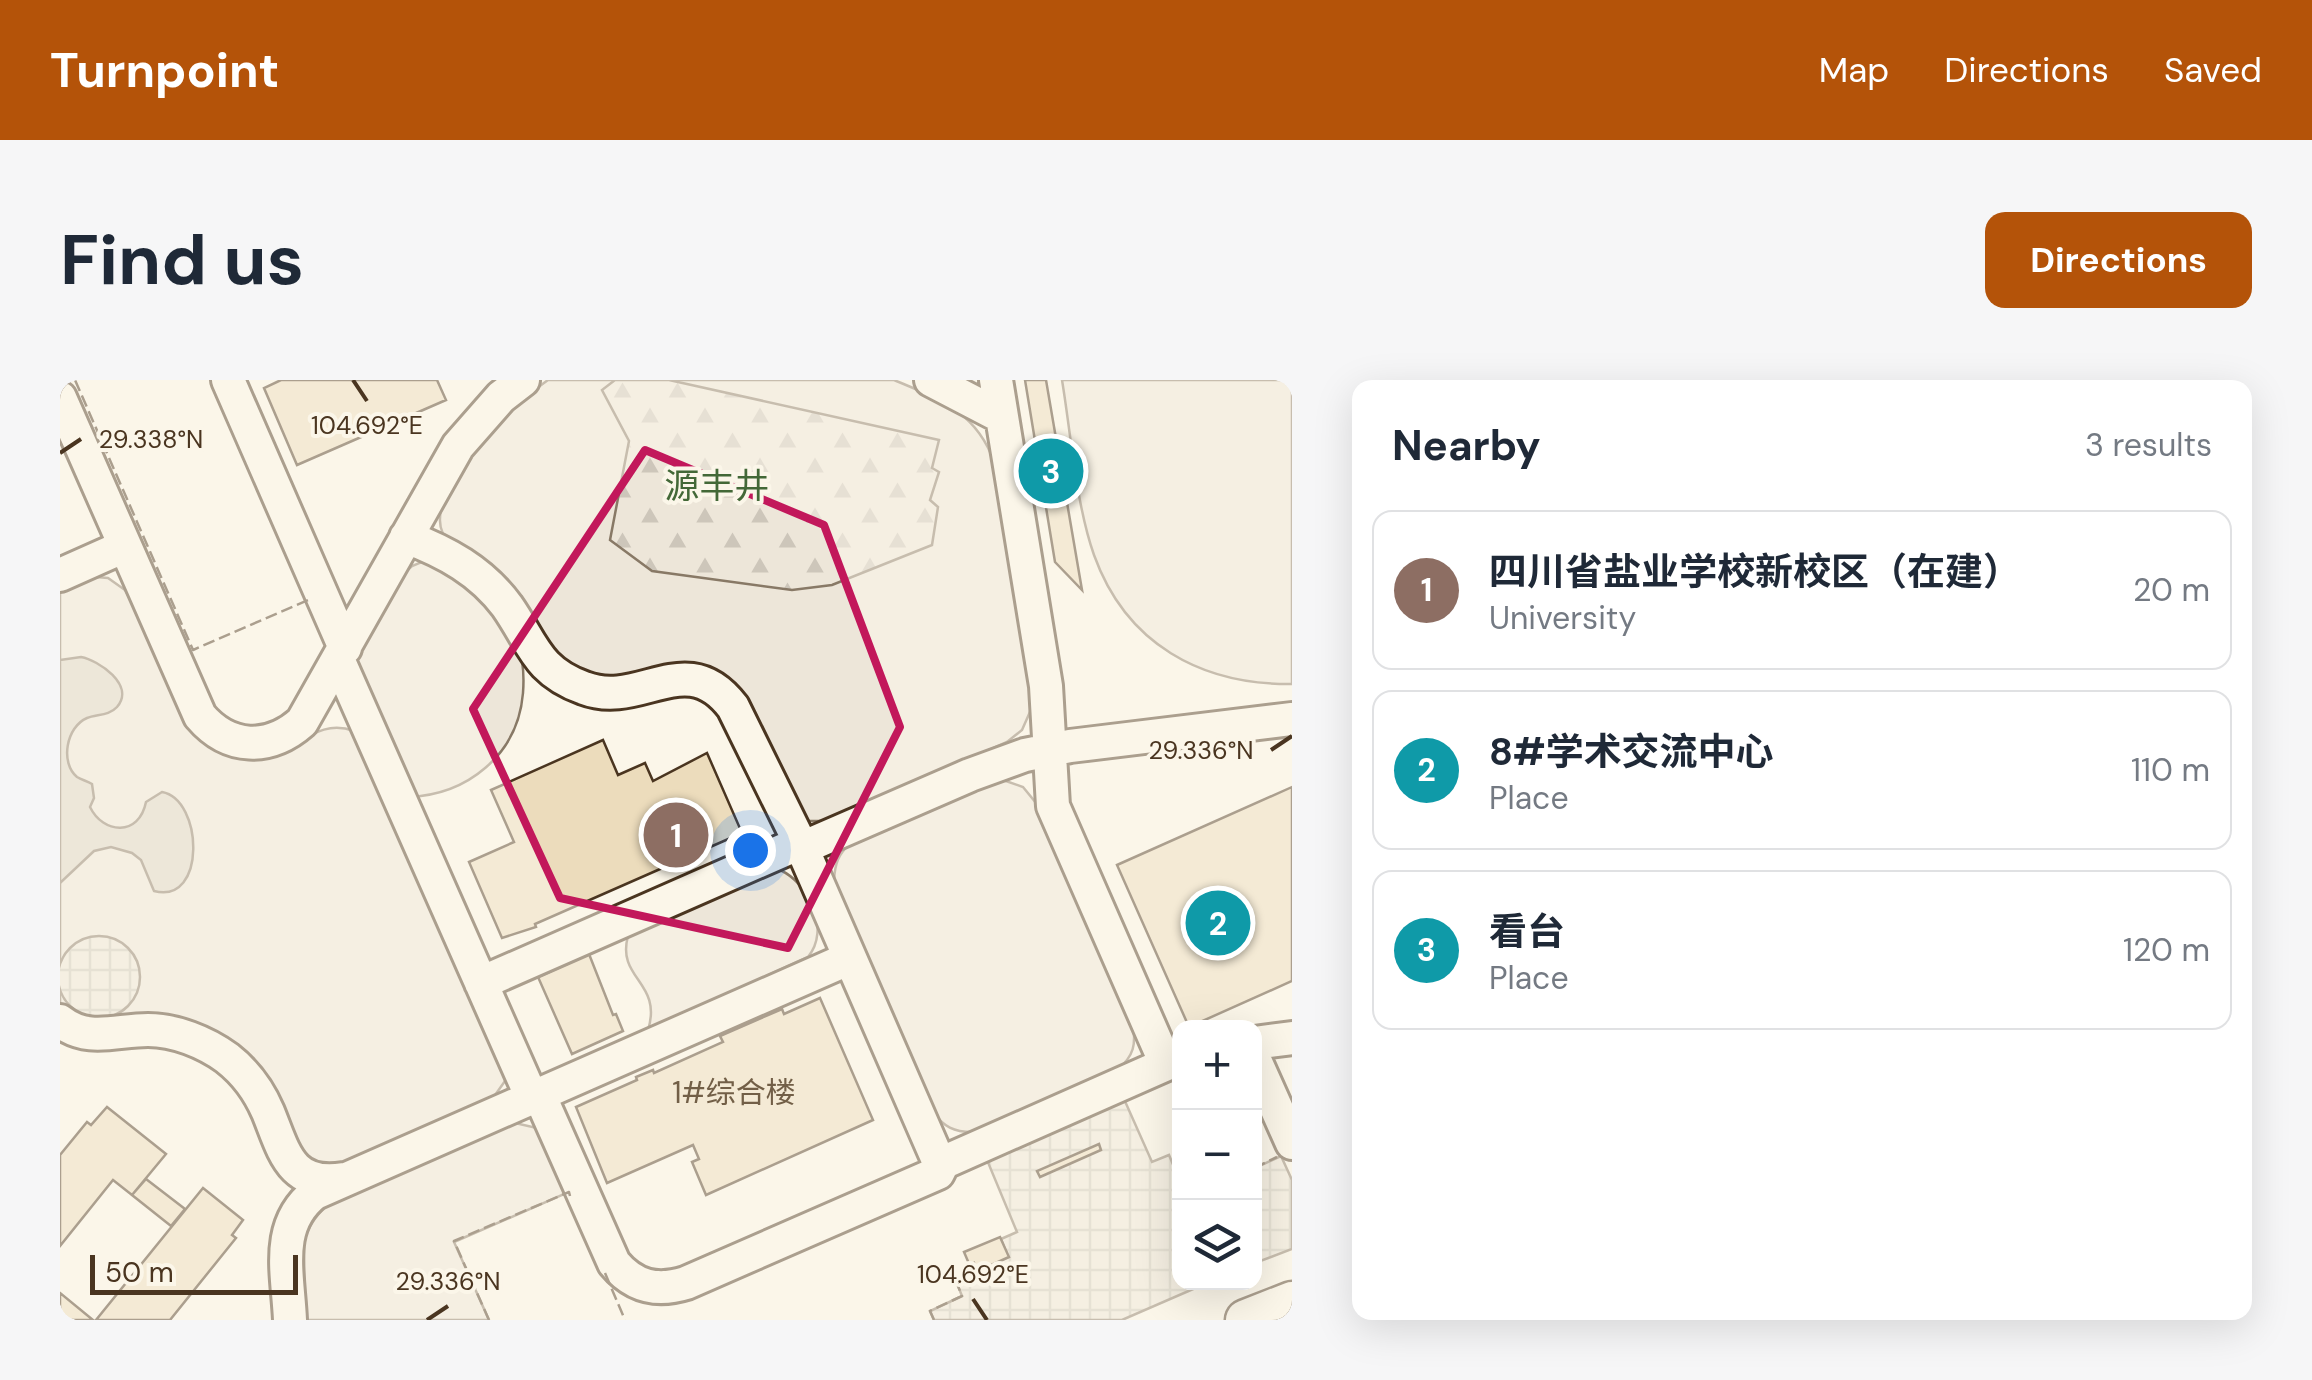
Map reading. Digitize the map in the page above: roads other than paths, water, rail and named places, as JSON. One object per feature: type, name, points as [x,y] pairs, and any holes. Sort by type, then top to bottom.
[{"type":"main road","points":[[1246,1320],[1292,1302]]},
{"type":"lane","points":[[228,380],[482,983],[614,1263],[634,1281],[650,1288],[669,1288],[938,1173],[940,1164],[801,846],[724,696],[696,679],[668,679],[631,692],[608,693],[570,683],[539,660],[508,608],[481,578],[448,555],[406,538]]},
{"type":"lane","points":[[60,398],[194,706],[207,724],[228,739],[255,744],[289,733],[313,705],[458,446],[522,380]]},
{"type":"lane","points":[[931,380],[1002,417]]},
{"type":"lane","points":[[996,380],[1046,686],[1053,806],[1172,1059]]},
{"type":"lane","points":[[60,575],[125,546]]},
{"type":"lane","points":[[482,983],[1025,755],[1292,719]]},
{"type":"lane","points":[[287,1240],[294,1214],[316,1194],[850,958]]},
{"type":"lane","points":[[66,1036],[165,1031],[212,1049],[241,1070],[270,1116],[283,1154],[290,1320]]},
{"type":"lane","points":[[1262,1041],[1292,1038]]},
{"type":"lane","points":[[940,1164],[1172,1061]]},
{"type":"lane","points":[[1262,1076],[1292,1143]]},
{"type":"lane","points":[[283,1154],[307,1175],[322,1180],[348,1179]]},
{"type":"place","name":"看台","points":[[1051,471]]},
{"type":"place","name":"四川省盐业学校新校区（在建）","points":[[676,835]]},
{"type":"place","name":"8#学术交流中心","points":[[1218,923]]},
{"type":"park label","name":"源丰井","points":[[717,486]]}]
